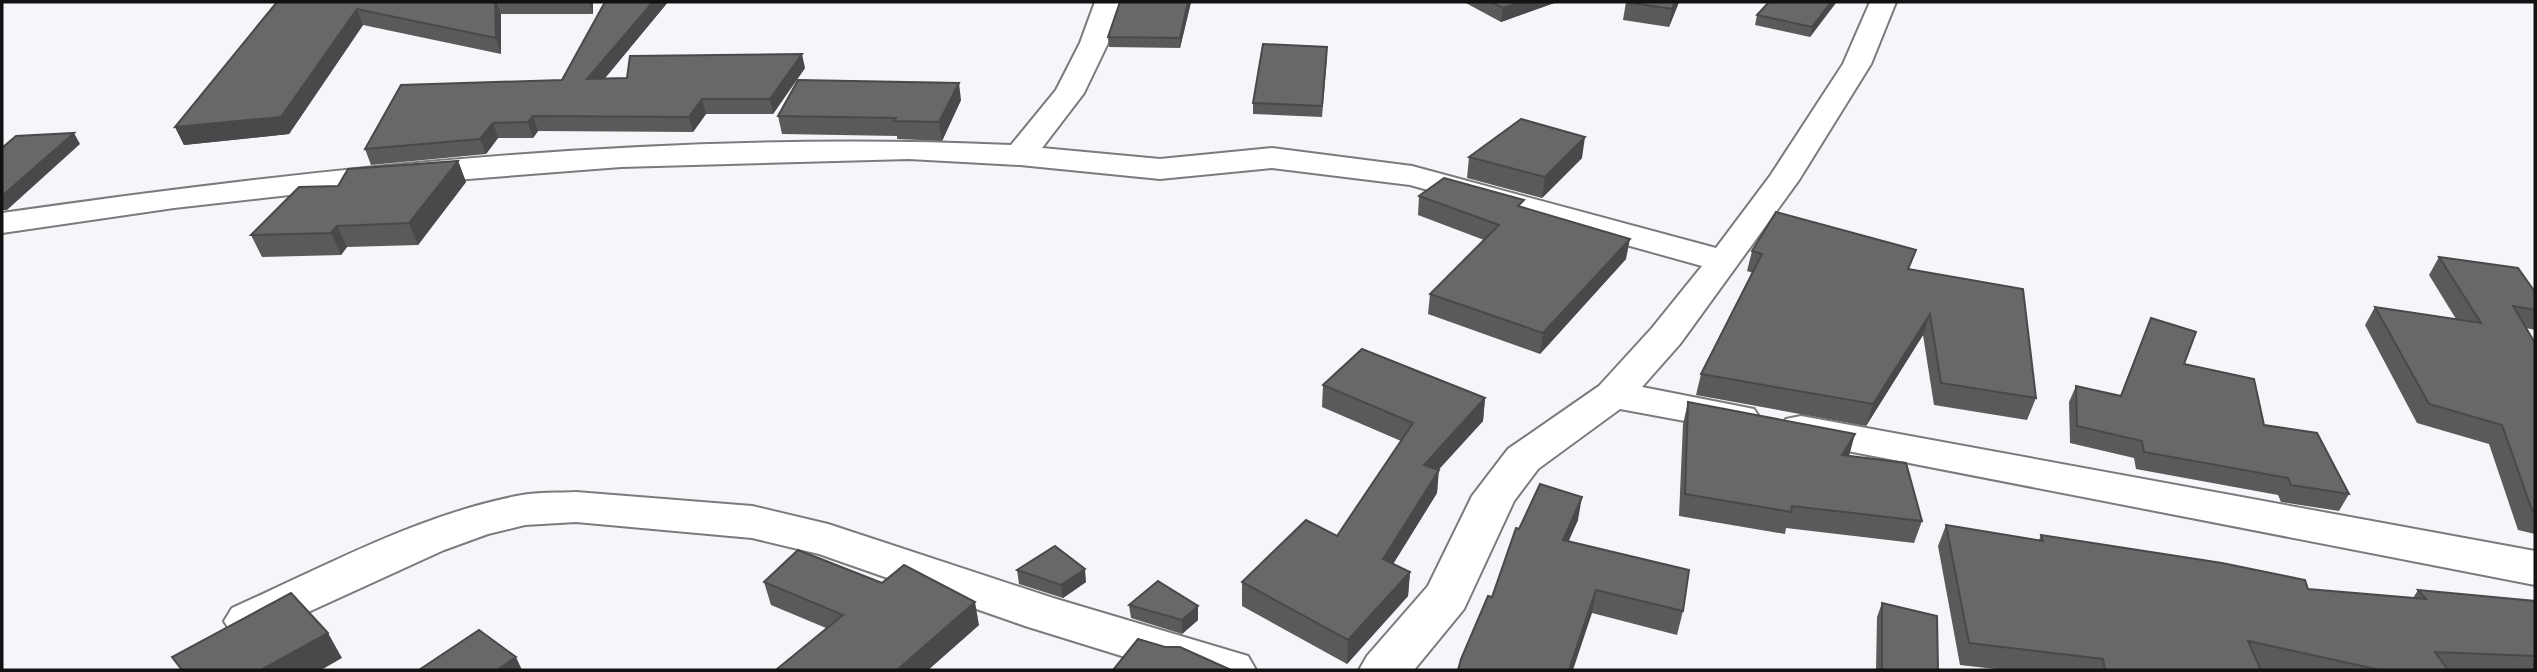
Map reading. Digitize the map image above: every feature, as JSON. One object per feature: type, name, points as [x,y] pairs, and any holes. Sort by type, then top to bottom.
[{"type":"street","points":[[1020,155],[1069,93],[1094,43],[1108,2]]},
{"type":"street","points":[[1385,670],[1447,596],[1494,496],[1523,459],[1613,395],[1667,336],[1724,261],[1783,180],[1857,64],[1883,2]]},
{"type":"street","points":[[2,223],[174,198],[339,179],[565,161],[909,150],[1020,155],[1160,169],[1272,158],[1412,176],[1724,261]]},
{"type":"street","points":[[1613,395],[2535,568]]},
{"type":"street","points":[[227,631],[428,539],[478,521],[525,510],[576,507],[752,523],[828,540],[1030,609],[1230,670]]},
{"type":"building","points":[[277,2],[495,2],[496,38],[357,9],[281,117],[175,127]]},
{"type":"building","points":[[605,2],[653,2],[587,79],[627,78],[630,56],[802,54],[770,99],[702,99],[689,117],[533,116],[528,122],[493,123],[480,139],[365,149],[401,85],[562,80]]},
{"type":"building","points":[[1120,2],[1188,2],[1180,38],[1108,37]]},
{"type":"building","points":[[1491,2],[1520,2],[1503,8]]},
{"type":"building","points":[[1626,2],[1675,2],[1672,9]]},
{"type":"building","points":[[1769,2],[1831,2],[1812,27],[1757,15]]},
{"type":"building","points":[[1263,44],[1327,47],[1322,106],[1253,103]]},
{"type":"building","points":[[798,80],[959,83],[939,122],[894,121],[896,118],[778,116]]},
{"type":"building","points":[[1521,119],[1585,137],[1545,177],[1469,157]]},
{"type":"building","points":[[74,133],[2,196],[2,148],[16,136]]},
{"type":"building","points":[[458,161],[409,223],[337,226],[331,233],[251,235],[299,187],[338,186],[348,169]]},
{"type":"building","points":[[1444,178],[1524,200],[1518,206],[1630,239],[1543,333],[1430,294],[1499,225],[1419,196]]},
{"type":"building","points":[[1776,212],[1916,250],[1908,269],[2023,289],[2036,398],[1941,383],[1930,314],[1873,404],[1701,374],[1762,254],[1752,251]]},
{"type":"building","points":[[2439,257],[2518,268],[2535,292],[2535,310],[2513,306],[2535,343],[2535,511],[2532,510],[2502,425],[2429,404],[2375,307],[2481,323]]},
{"type":"building","points":[[2151,318],[2196,332],[2184,364],[2254,379],[2264,425],[2317,433],[2349,494],[2291,485],[2288,478],[2144,452],[2142,441],[2077,426],[2076,386],[2121,396]]},
{"type":"building","points":[[1362,349],[1485,398],[1424,465],[1439,470],[1383,559],[1410,572],[1348,640],[1242,582],[1306,520],[1337,536],[1413,423],[1323,385]]},
{"type":"building","points":[[1688,402],[1855,434],[1842,455],[1906,463],[1922,521],[1792,506],[1791,512],[1685,494]]},
{"type":"building","points":[[1540,484],[1582,497],[1563,540],[1689,570],[1683,611],[1596,590],[1569,670],[1458,670],[1488,596],[1492,597],[1516,528],[1519,529]]},
{"type":"building","points":[[1946,525],[2043,541],[2041,535],[2222,563],[2305,580],[2308,589],[2426,599],[2418,590],[2535,601],[2535,656],[2435,652],[2448,670],[2380,670],[2248,641],[2261,670],[2105,670],[2103,659],[1969,643]]},
{"type":"building","points":[[1055,546],[1085,569],[1061,585],[1017,570]]},
{"type":"building","points":[[798,550],[882,583],[904,565],[975,602],[897,670],[778,670],[843,615],[764,582]]},
{"type":"building","points":[[1158,581],[1198,606],[1182,620],[1129,605]]},
{"type":"building","points":[[291,593],[328,633],[261,670],[182,670],[172,657]]},
{"type":"building","points":[[1882,603],[1937,616],[1938,670],[1882,670]]},
{"type":"building","points":[[479,630],[516,657],[497,670],[419,670]]},
{"type":"building","points":[[1138,639],[1165,647],[1180,647],[1231,670],[1113,670]]}]
